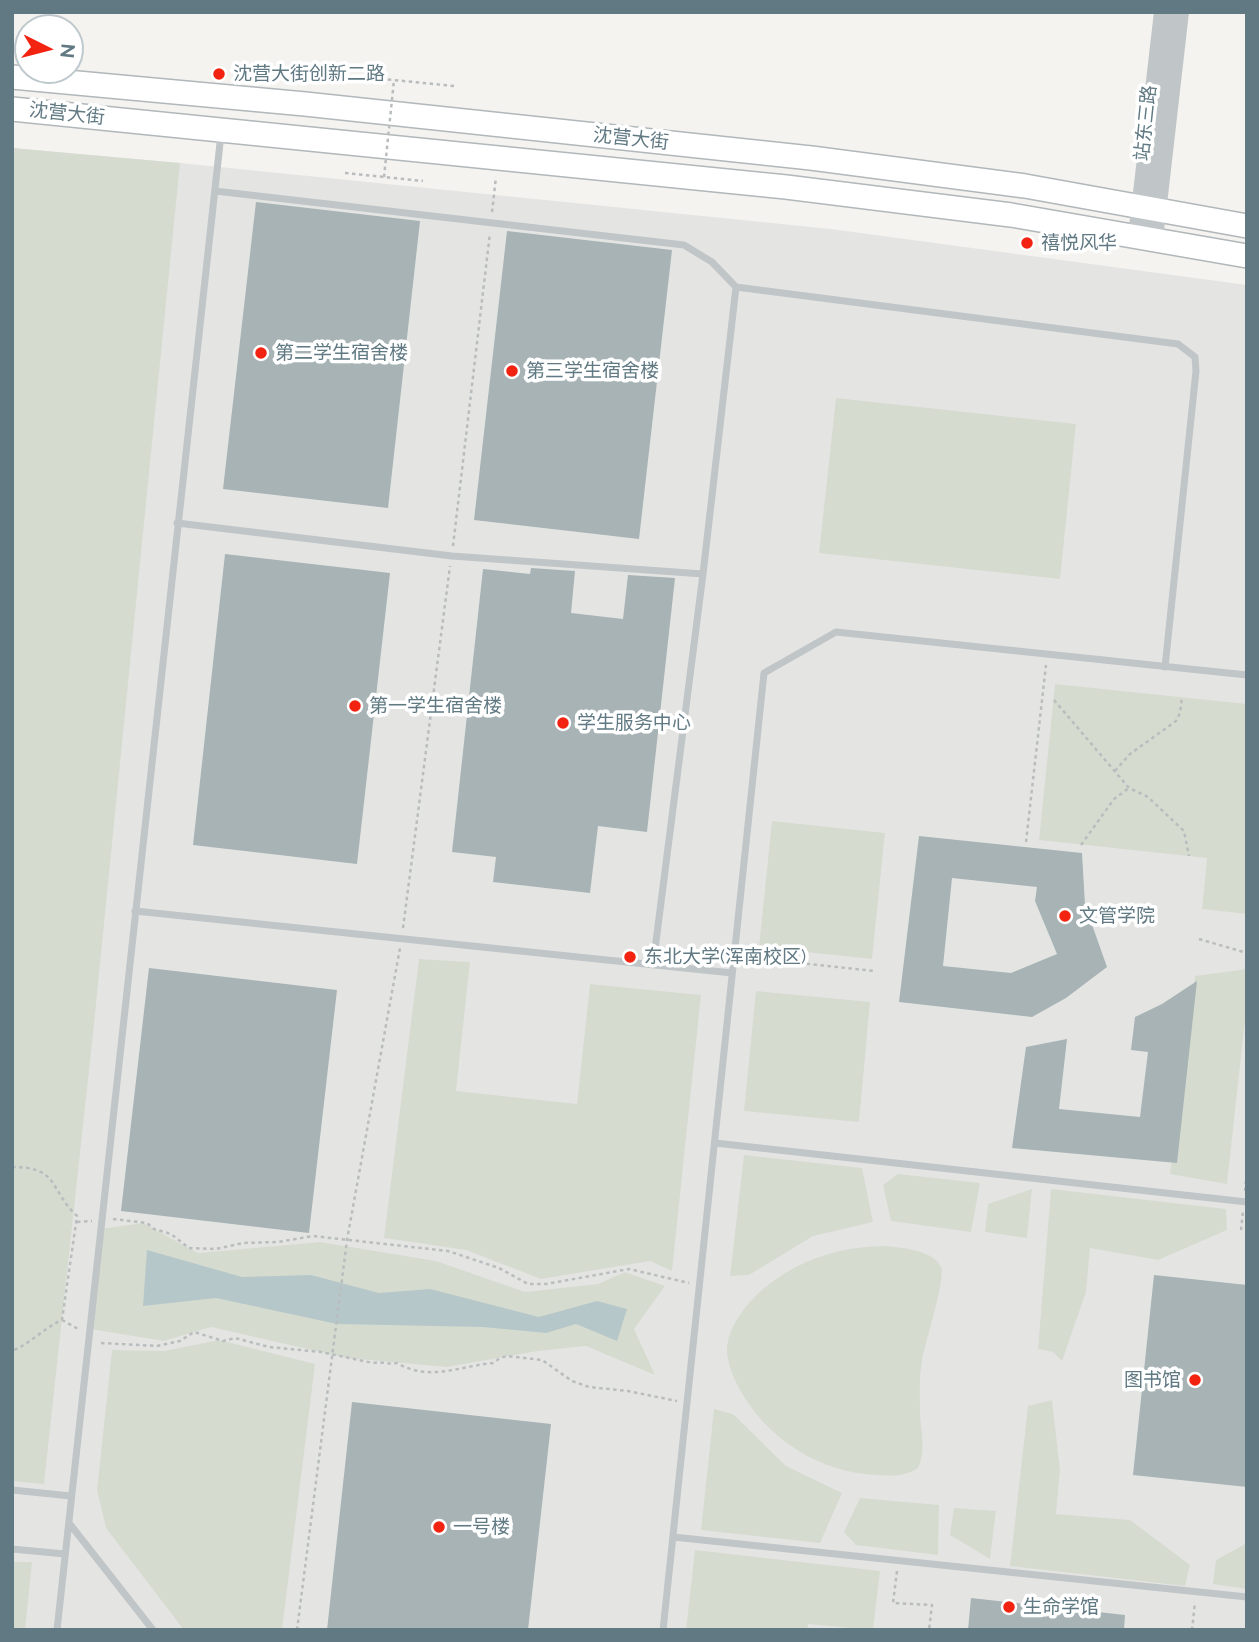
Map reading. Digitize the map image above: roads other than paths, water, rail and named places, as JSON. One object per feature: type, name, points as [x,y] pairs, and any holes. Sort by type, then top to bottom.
[{"type":"main road","name":"沈营大街","points":[[12,77],[304,104],[811,158],[1025,186],[1247,226]]},
{"type":"main road","name":"沈营大街","points":[[12,109],[786,187],[1011,215],[1247,256]]},
{"type":"street","name":"站东三路","points":[[1149,207],[1163,12]]},
{"type":"street","name":"站东三路","points":[[1145,238],[1180,12]]},
{"type":"lane","points":[[57,1630],[221,129]]},
{"type":"lane","points":[[215,191],[684,245],[712,262],[736,287],[1178,344],[1195,357],[1196,371],[1165,667]]},
{"type":"lane","points":[[653,965],[703,574],[736,287]]},
{"type":"lane","points":[[177,523],[452,556],[703,574]]},
{"type":"lane","points":[[663,1630],[764,673],[836,632],[1247,675]]},
{"type":"lane","points":[[135,911],[732,973]]},
{"type":"lane","points":[[715,1143],[1247,1202]]},
{"type":"lane","points":[[12,1490],[71,1496]]},
{"type":"lane","points":[[69,1522],[153,1630]]},
{"type":"lane","points":[[673,1537],[1247,1597]]},
{"type":"lane","points":[[12,1549],[65,1554]]},
{"type":"place","name":"沈营大街创新二路","points":[[219,74]]},
{"type":"place","name":"禧悦风华","points":[[1027,243]]},
{"type":"place","name":"第二学生宿舍楼","points":[[261,353]]},
{"type":"place","name":"第三学生宿舍楼","points":[[512,371]]},
{"type":"place","name":"第一学生宿舍楼","points":[[355,706]]},
{"type":"place","name":"学生服务中心","points":[[563,723]]},
{"type":"place","name":"文管学院","points":[[1065,916]]},
{"type":"place","name":"东北大学(浑南校区)","points":[[630,957]]},
{"type":"place","name":"图书馆","points":[[1195,1380]]},
{"type":"place","name":"一号楼","points":[[439,1527]]},
{"type":"place","name":"生命学馆","points":[[1009,1607]]}]
